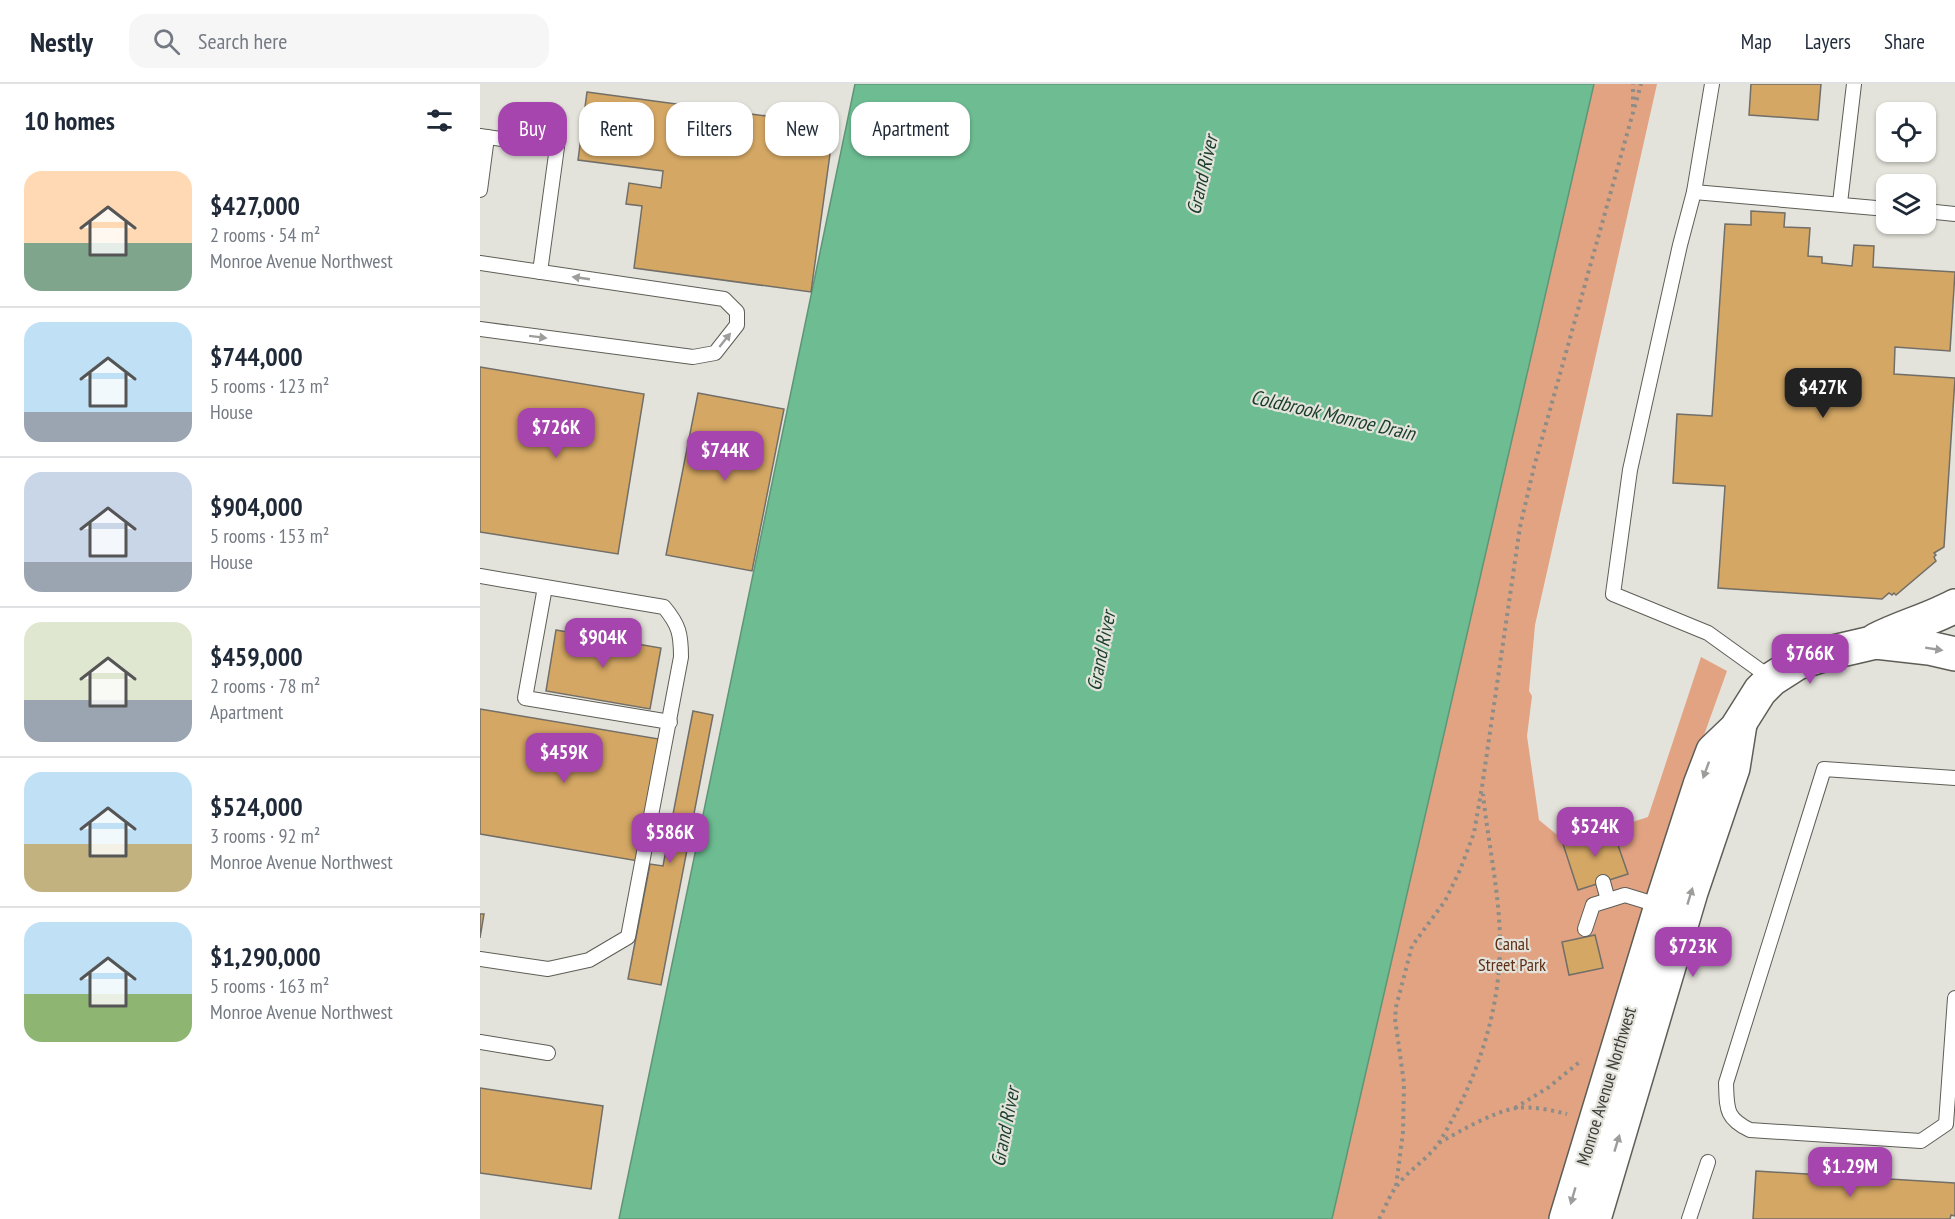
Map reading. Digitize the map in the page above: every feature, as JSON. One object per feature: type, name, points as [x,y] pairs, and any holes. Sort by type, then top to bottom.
[{"type":"main road","name":"Monroe Avenue Northwest","points":[[1566,1219],[1661,906],[1711,755],[1740,724],[1754,699],[1772,680],[1791,666],[1810,658],[1871,642],[1893,631],[1928,620],[1955,606]]},
{"type":"main road","name":"Monroe Avenue Northwest","points":[[1871,642],[1886,642],[1955,654]]},
{"type":"main road","name":"Monroe Avenue Northwest","points":[[1594,1219],[1691,892],[1733,768],[1740,724]]},
{"type":"lane","points":[[1712,84],[1694,192],[1630,470],[1613,594],[1708,633],[1772,680]]},
{"type":"lane","points":[[1840,203],[1854,84]]},
{"type":"lane","points":[[480,190],[483,136],[557,147],[540,272]]},
{"type":"lane","points":[[1694,192],[1876,208]]},
{"type":"lane","points":[[1936,213],[1955,214]]},
{"type":"lane","points":[[480,263],[724,299],[737,312],[737,325],[714,353],[693,357],[480,329]]},
{"type":"lane","points":[[480,576],[664,607],[674,618],[681,634],[681,657],[670,722],[628,937],[589,960],[548,969],[480,959]]},
{"type":"lane","points":[[545,587],[525,698],[670,722]]},
{"type":"lane","points":[[1955,778],[1824,769],[1726,1083],[1730,1114],[1737,1123],[1750,1130],[1921,1141],[1946,1124],[1953,1063],[1955,998]]},
{"type":"lane","points":[[1603,882],[1608,900]]},
{"type":"lane","points":[[1585,929],[1593,905],[1608,900],[1625,895],[1661,906]]},
{"type":"lane","points":[[480,1042],[548,1053]]},
{"type":"lane","points":[[1689,1219],[1708,1162]]},
{"type":"path","points":[[1632,116],[1633,84]]},
{"type":"path","points":[[1396,1186],[1403,1132],[1404,1083],[1395,1019],[1396,1007],[1412,946],[1445,901],[1474,833],[1520,527],[1534,467],[1641,84]]},
{"type":"path","points":[[1379,1219],[1396,1186],[1438,1143],[1470,1086],[1486,1041],[1496,993],[1500,940],[1496,890],[1482,787]]},
{"type":"path","points":[[1438,1143],[1466,1128],[1515,1108],[1549,1087],[1584,1058]]},
{"type":"path","points":[[1515,1108],[1567,1114]]},
{"type":"green space","name":"Canal Street Park","points":[[1594,84],[1657,84],[1535,625],[1529,691],[1532,696],[1527,736],[1539,820],[1567,843],[1648,817],[1701,657],[1727,671],[1656,869],[1553,1219],[1332,1219]]},
{"type":"water","points":[[855,84],[1594,84],[1332,1219],[619,1219],[851,103],[851,156],[970,156],[970,102],[851,102]]},
{"type":"building","points":[[1751,84],[1821,84],[1818,120],[1749,115]]},
{"type":"building","points":[[587,92],[666,103],[666,156],[753,156],[753,114],[765,116],[765,156],[830,156],[811,292],[634,268],[642,206],[626,204],[629,183],[661,188],[663,171],[578,160],[579,152],[579,156],[654,156],[654,102],[586,102]]},
{"type":"building","points":[[1751,211],[1785,213],[1784,227],[1810,228],[1808,256],[1822,257],[1822,263],[1852,266],[1854,245],[1874,246],[1873,267],[1955,272],[1950,351],[1895,347],[1894,374],[1955,378],[1944,547],[1934,553],[1936,561],[1896,595],[1889,593],[1882,599],[1718,588],[1725,486],[1673,483],[1677,414],[1712,416],[1725,224],[1751,225]]},
{"type":"building","points":[[480,367],[644,394],[618,554],[480,532]]},
{"type":"building","points":[[698,393],[784,409],[752,571],[666,555]]},
{"type":"building","points":[[556,630],[661,648],[650,709],[546,691]]},
{"type":"building","points":[[480,709],[659,739],[638,861],[480,834]]},
{"type":"building","points":[[693,711],[713,715],[661,985],[628,979],[650,864],[663,866]]},
{"type":"building","points":[[1611,825],[1628,874],[1578,890],[1562,841]]},
{"type":"building","points":[[480,914],[484,914],[480,938]]},
{"type":"building","points":[[1595,935],[1603,968],[1569,975],[1562,942]]},
{"type":"building","points":[[480,1088],[603,1106],[591,1189],[480,1173]]},
{"type":"building","points":[[1756,1171],[1955,1183],[1955,1216],[1951,1215],[1950,1219],[1753,1219]]},
{"type":"water label","name":"Grand River","points":[[1202,175]]},
{"type":"water label","name":"Coldbrook Monroe Drain","points":[[1333,415]]},
{"type":"water label","name":"Grand River","points":[[1101,651]]},
{"type":"water label","name":"Grand River","points":[[1005,1127]]}]
